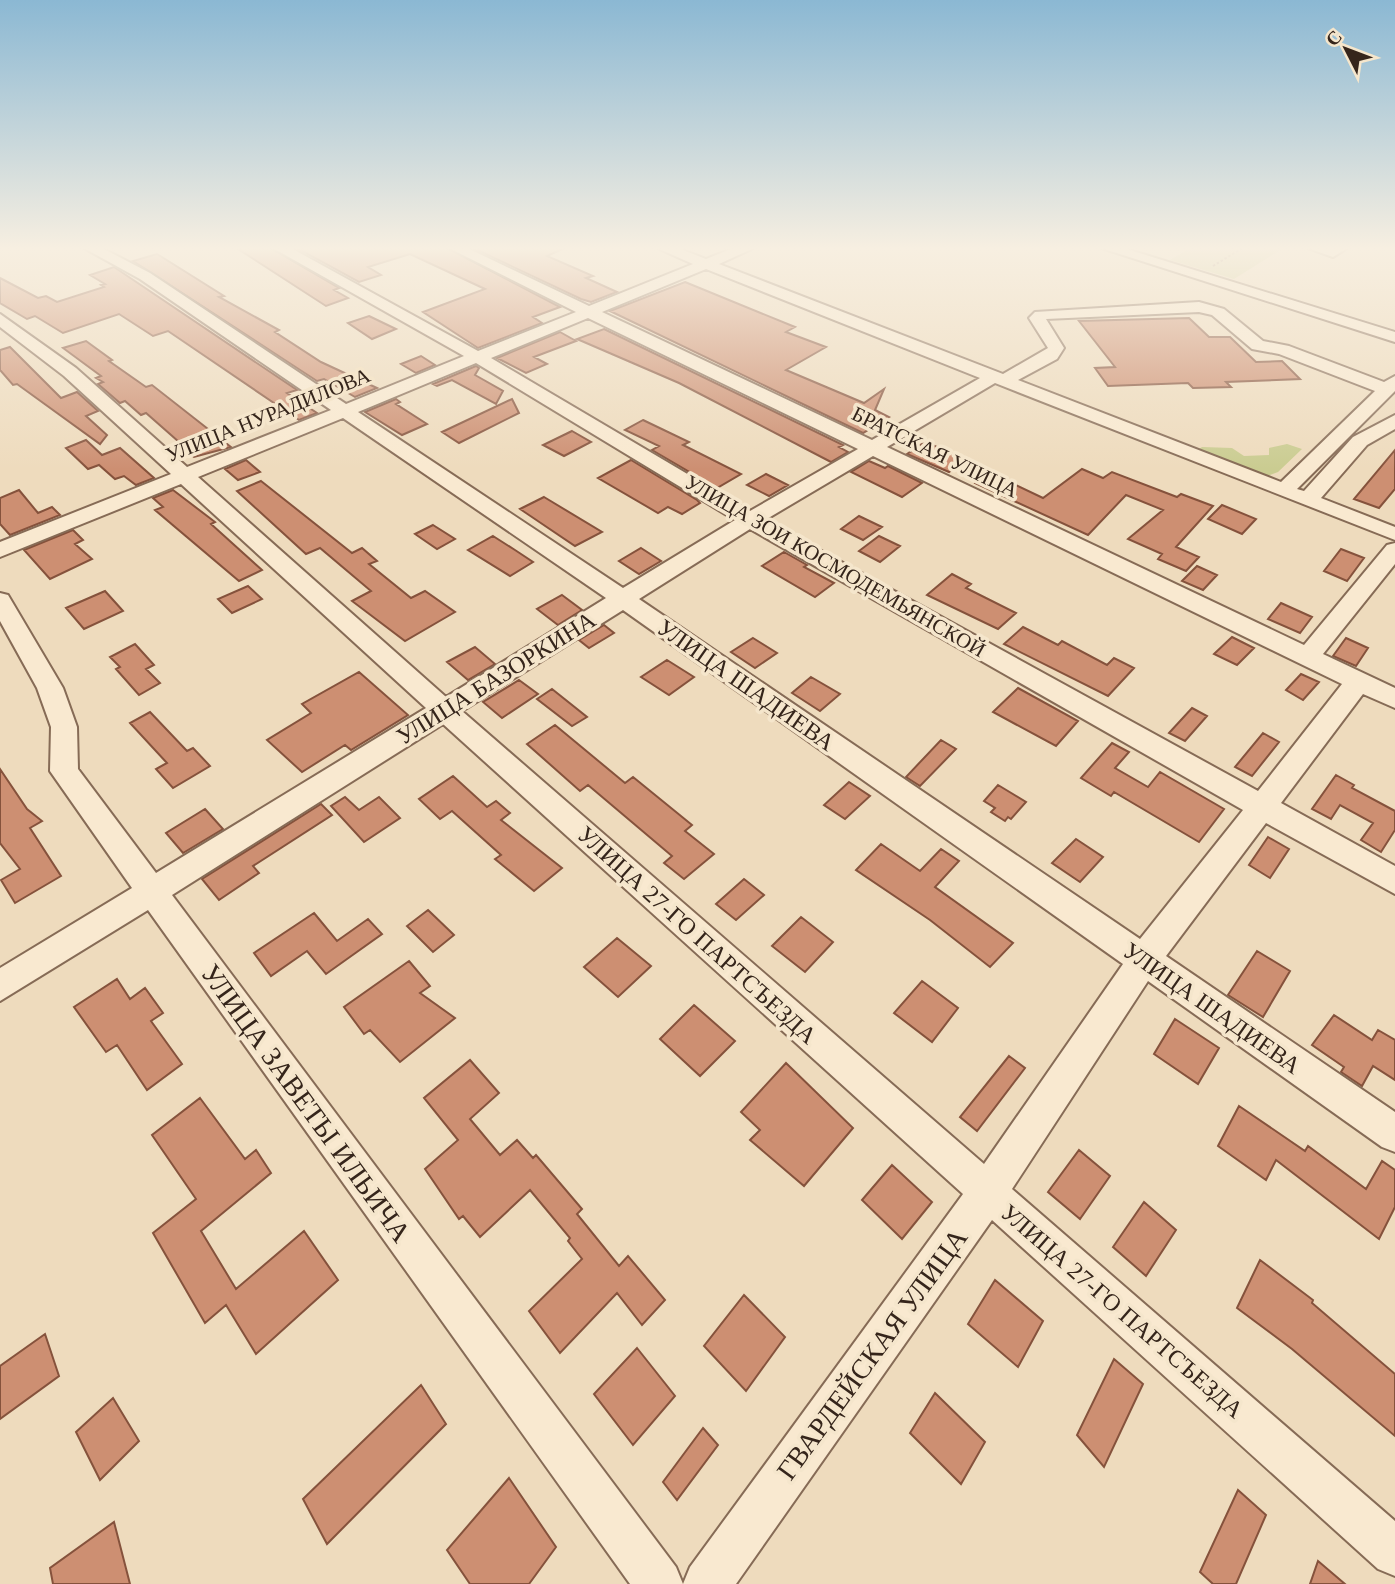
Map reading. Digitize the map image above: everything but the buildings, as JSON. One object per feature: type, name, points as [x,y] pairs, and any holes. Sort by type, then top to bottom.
[{"type":"street","name":"УЛИЦА 27-ГО ПАРТСЪЕЗДА","points":[[3,321],[70,372],[444,710],[1395,1552]]},
{"type":"street","name":"УЛИЦА ШАДИЕВА","points":[[211,321],[623,599],[1395,1134]]},
{"type":"street","name":"УЛИЦА ЗОИ КОСМОДЕМЬЯНСКОЙ","points":[[412,321],[476,356],[750,520],[1395,881]]},
{"type":"street","name":"УЛИЦА НУРАДИЛОВА","points":[[0,550],[184,473],[564,321]]},
{"type":"street","name":"БРАТСКАЯ УЛИЦА","points":[[606,321],[874,447],[1395,699]]},
{"type":"street","points":[[853,321],[1395,534]]},
{"type":"street","name":"УЛИЦА БАЗОРКИНА","points":[[0,986],[750,520],[874,447],[1000,378],[1051,355],[1056,348],[1039,321]]},
{"type":"street","name":"УЛИЦА БАЗОРКИНА","points":[[1229,321],[1258,345],[1277,348],[1391,385]]},
{"type":"street","points":[[1343,321],[1395,337]]},
{"type":"street","points":[[1283,491],[1391,385]]},
{"type":"street","points":[[1307,501],[1360,441],[1395,421]]},
{"type":"street","points":[[1308,657],[1395,550]]},
{"type":"street","name":"УЛИЦА ЗАВЕТЫ ИЛЬИЧА","points":[[0,600],[50,688],[64,727],[64,771],[659,1584]]},
{"type":"street","name":"ГВАРДЕЙСКАЯ УЛИЦА","points":[[707,1584],[988,1192],[1143,961],[1358,682]]},
{"type":"green space","points":[[1287,444],[1302,449],[1278,472],[1267,476],[1196,451],[1202,447],[1232,448],[1244,456],[1269,455],[1269,448]]}]
